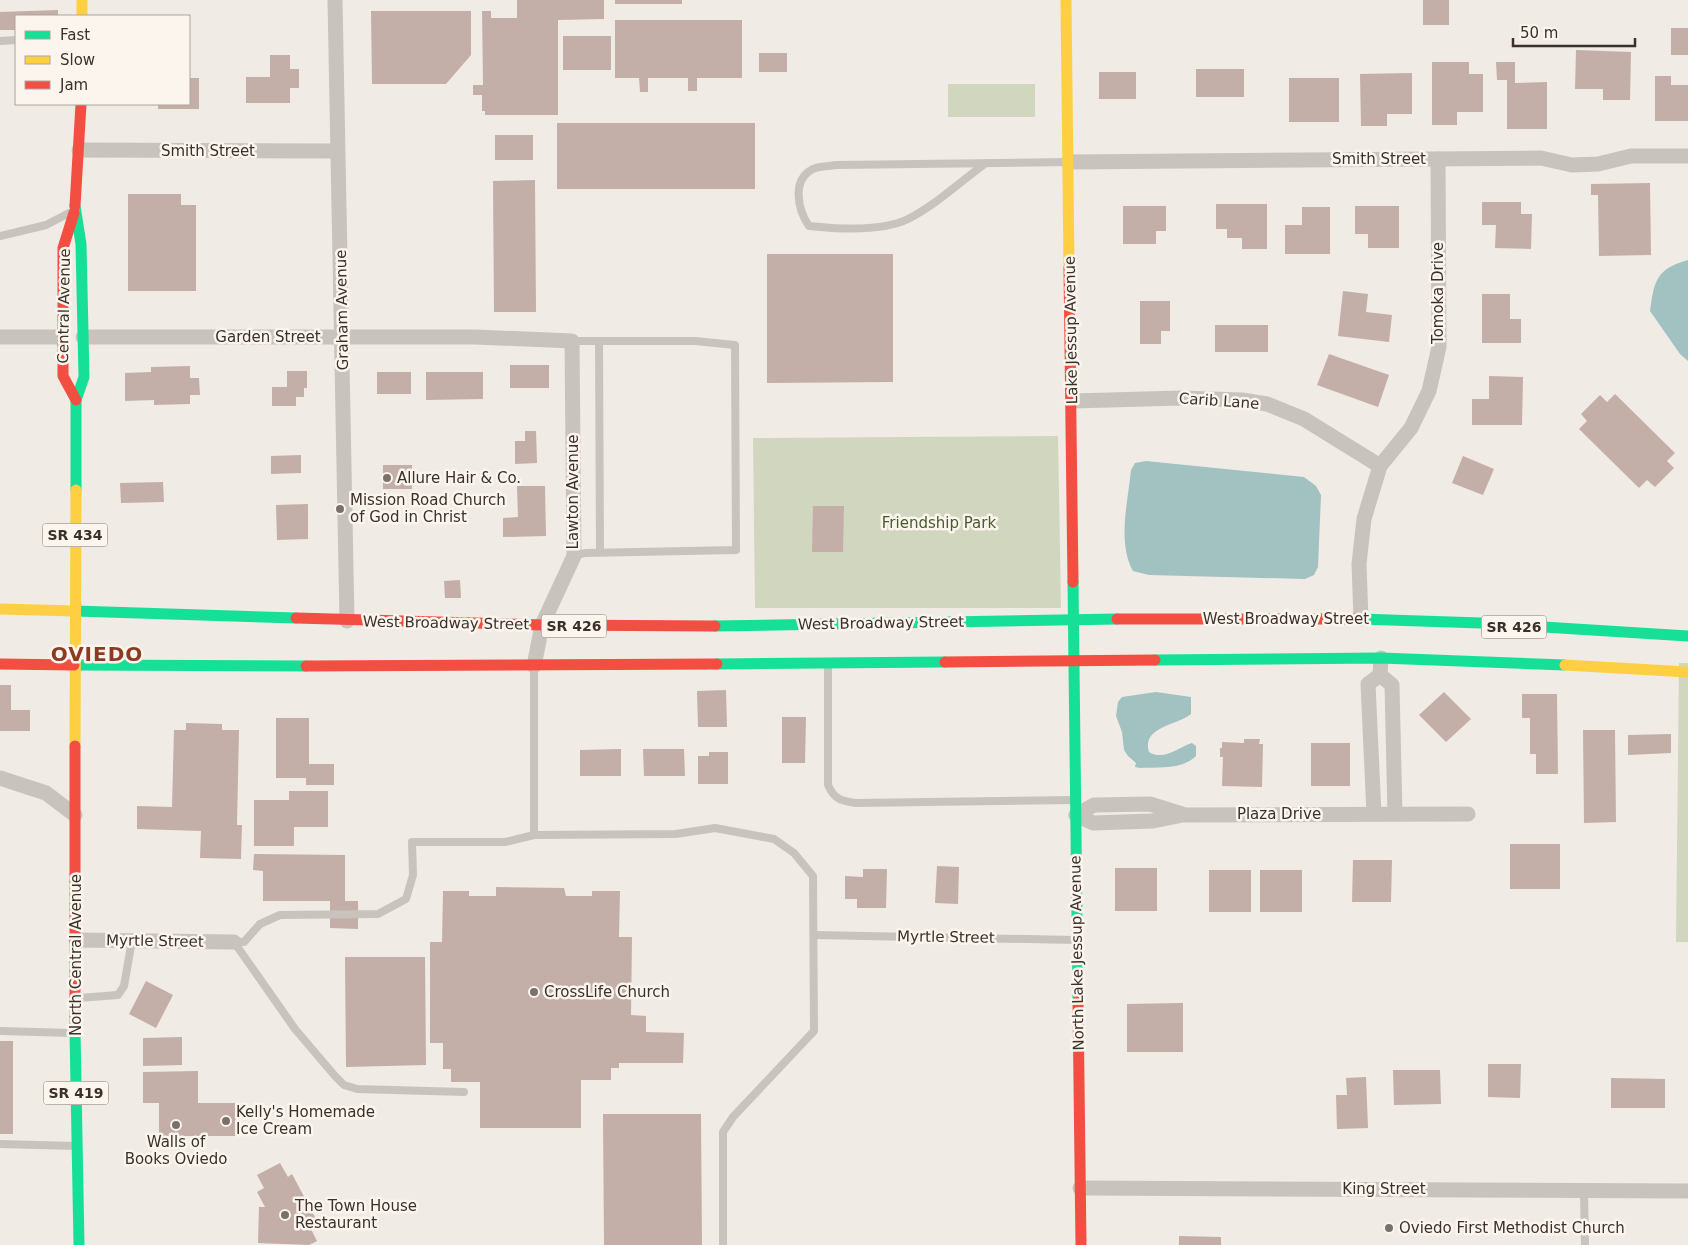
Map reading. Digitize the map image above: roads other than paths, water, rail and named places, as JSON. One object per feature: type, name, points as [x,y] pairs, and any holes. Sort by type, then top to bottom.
[{"type":"main road","points":[[82,0],[82,15]]},
{"type":"main road","name":"Lake Jessup Avenue","points":[[1066,0],[1074,660]]},
{"type":"main road","name":"Central Avenue","points":[[76,400],[63,376],[63,248],[75,210],[82,105]]},
{"type":"main road","name":"Central Avenue","points":[[74,665],[76,400],[84,377],[81,244],[75,210]]},
{"type":"main road","name":"West Broadway Street","points":[[0,609],[215,614],[347,621],[542,625],[1362,619],[1688,636]]},
{"type":"main road","points":[[0,664],[534,666],[1381,658],[1688,672]]},
{"type":"main road","name":"North Lake Jessup Avenue","points":[[1074,660],[1081,1245]]},
{"type":"main road","name":"North Central Avenue","points":[[74,665],[75,1033],[78,1245]]},
{"type":"street","name":"Graham Avenue","points":[[335,0],[347,621]]},
{"type":"street","name":"Smith Street","points":[[79,150],[337,151]]},
{"type":"street","name":"Smith Street","points":[[1068,162],[1541,158],[1572,164],[1598,164],[1631,156],[1688,156]]},
{"type":"street","name":"Tomoka Drive","points":[[1362,619],[1359,564],[1364,519],[1380,466],[1411,428],[1429,391],[1439,347],[1438,159]]},
{"type":"street","points":[[0,337],[63,337]]},
{"type":"street","name":"Garden Street","points":[[83,337],[475,337],[572,341]]},
{"type":"street","name":"Lawton Avenue","points":[[534,666],[542,625],[574,556],[572,341]]},
{"type":"street","name":"Carib Lane","points":[[1072,401],[1181,398],[1242,400],[1267,404],[1304,419],[1380,466]]},
{"type":"street","points":[[1374,814],[1368,684],[1380,675],[1381,658]]},
{"type":"street","points":[[1380,675],[1392,685],[1395,814]]},
{"type":"street","points":[[0,778],[46,794],[75,816]]},
{"type":"street","name":"Plaza Drive","points":[[1076,808],[1094,805],[1150,804],[1183,815],[1468,814]]},
{"type":"street","name":"Myrtle Street","points":[[76,940],[234,942]]},
{"type":"street","name":"King Street","points":[[1080,1188],[1688,1191]]},
{"type":"lane","points":[[0,40],[15,40]]},
{"type":"lane","points":[[986,163],[907,219],[885,225],[836,229],[809,226],[802,215],[799,197],[800,182],[813,169],[837,165],[986,163],[1068,162]]},
{"type":"lane","points":[[0,236],[46,225],[75,210]]},
{"type":"lane","points":[[572,341],[702,342],[735,345],[736,550],[600,552],[574,556]]},
{"type":"lane","points":[[599,342],[600,552]]},
{"type":"lane","points":[[828,663],[828,785],[832,794],[841,801],[856,803],[1076,808]]},
{"type":"lane","points":[[534,666],[534,835]]},
{"type":"lane","points":[[234,942],[244,942],[260,924],[280,915],[378,914],[406,900],[413,875],[412,842],[505,842],[534,835],[676,834],[716,828],[774,838],[794,853],[813,876],[814,1031],[733,1117],[723,1132],[722,1245]]},
{"type":"lane","name":"Myrtle Street","points":[[814,935],[1077,940]]},
{"type":"lane","points":[[76,998],[118,995],[124,986],[132,940]]},
{"type":"lane","points":[[234,942],[295,1028],[334,1076],[344,1084],[357,1089],[464,1092]]},
{"type":"lane","points":[[0,1031],[75,1033]]},
{"type":"lane","points":[[0,1144],[77,1146]]},
{"type":"lane","points":[[1584,1190],[1585,1245]]},
{"type":"water","points":[[1688,260],[1688,361],[1680,354],[1650,311],[1653,292],[1658,278],[1669,268]]},
{"type":"water","points":[[1146,461],[1304,477],[1316,486],[1321,495],[1318,567],[1314,575],[1305,579],[1149,575],[1133,571],[1128,560],[1126,547],[1126,508],[1131,470],[1135,463]]},
{"type":"water","points":[[1156,692],[1191,697],[1191,714],[1155,732],[1150,737],[1148,744],[1149,752],[1160,755],[1170,753],[1192,743],[1196,746],[1196,756],[1177,766],[1135,767],[1136,763],[1124,750],[1122,732],[1116,716],[1118,702],[1122,697]]},
{"type":"place","name":"Allure Hair & Co.","points":[[387,478]]},
{"type":"place","name":"Mission Road Church of God in Christ","points":[[340,509]]},
{"type":"place","name":"CrossLife Church","points":[[534,992]]},
{"type":"place","name":"Kelly's Homemade Ice Cream","points":[[226,1121]]},
{"type":"place","name":"Walls of Books Oviedo","points":[[176,1125]]},
{"type":"place","name":"The Town House Restaurant","points":[[285,1215]]},
{"type":"place","name":"Oviedo First Methodist Church","points":[[1389,1228]]},
{"type":"district","name":"OVIEDO","points":[[97,654]]},
{"type":"park label","name":"Friendship Park","points":[[939,523]]}]
